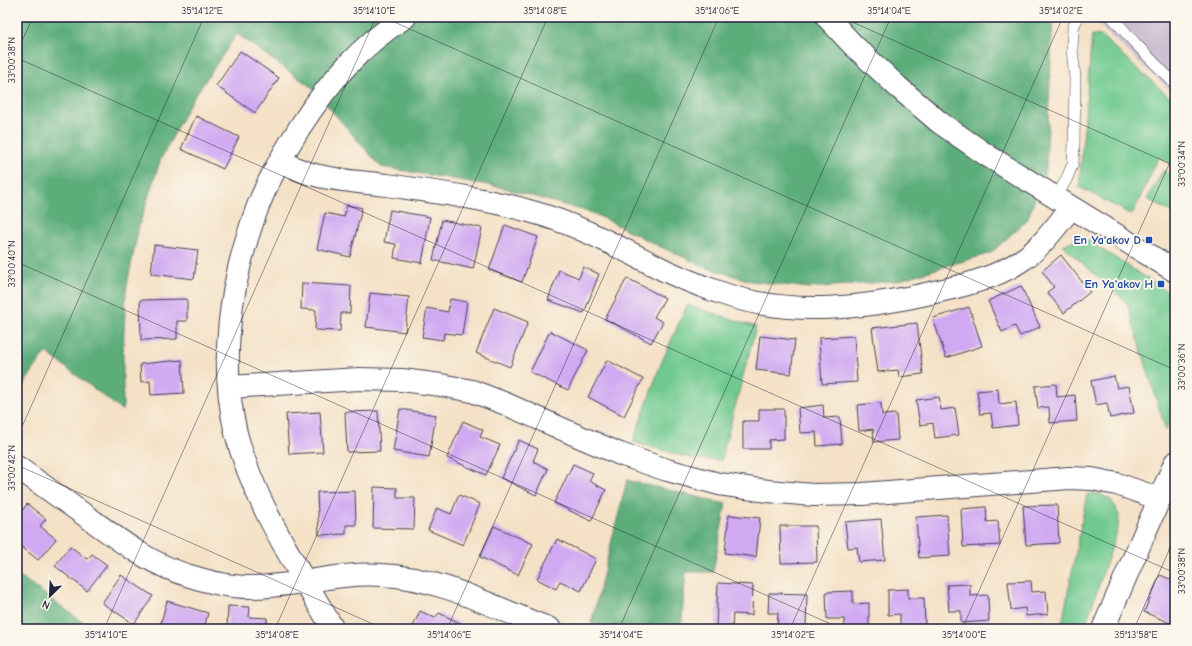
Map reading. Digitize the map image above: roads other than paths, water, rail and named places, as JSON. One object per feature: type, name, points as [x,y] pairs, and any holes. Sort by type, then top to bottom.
[{"type":"street","points":[[333,629],[261,501],[247,469],[236,432],[230,387],[228,359],[230,324],[234,291],[254,216],[280,161],[330,83],[358,54],[388,28],[404,17]]},
{"type":"street","points":[[827,17],[853,45],[898,87],[939,122],[988,156],[1175,272]]},
{"type":"street","points":[[280,161],[312,174],[455,195],[530,211],[587,231],[655,266],[723,293],[765,305],[802,308],[842,307],[900,301],[964,285],[997,273],[1023,259],[1044,241],[1064,203]]},
{"type":"street","points":[[230,387],[359,379],[402,380],[441,385],[472,391],[506,404],[620,454],[666,470],[719,484],[768,491],[813,495],[862,494],[1069,478],[1092,479],[1117,484],[1160,499]]},
{"type":"street","points":[[1103,629],[1175,463]]},
{"type":"street","points":[[17,467],[128,546],[160,564],[188,576],[219,584],[249,587],[306,582],[345,576],[381,574],[411,578],[442,587],[550,629]]},
{"type":"lane","points":[[1064,203],[1067,178],[1072,163],[1074,145],[1075,78],[1072,49],[1073,28],[1078,17]]},
{"type":"lane","points":[[1112,17],[1175,84]]},
{"type":"place","name":"En Ya'akov D","points":[[1149,240]]},
{"type":"place","name":"En Ya'akov H","points":[[1161,284]]}]
